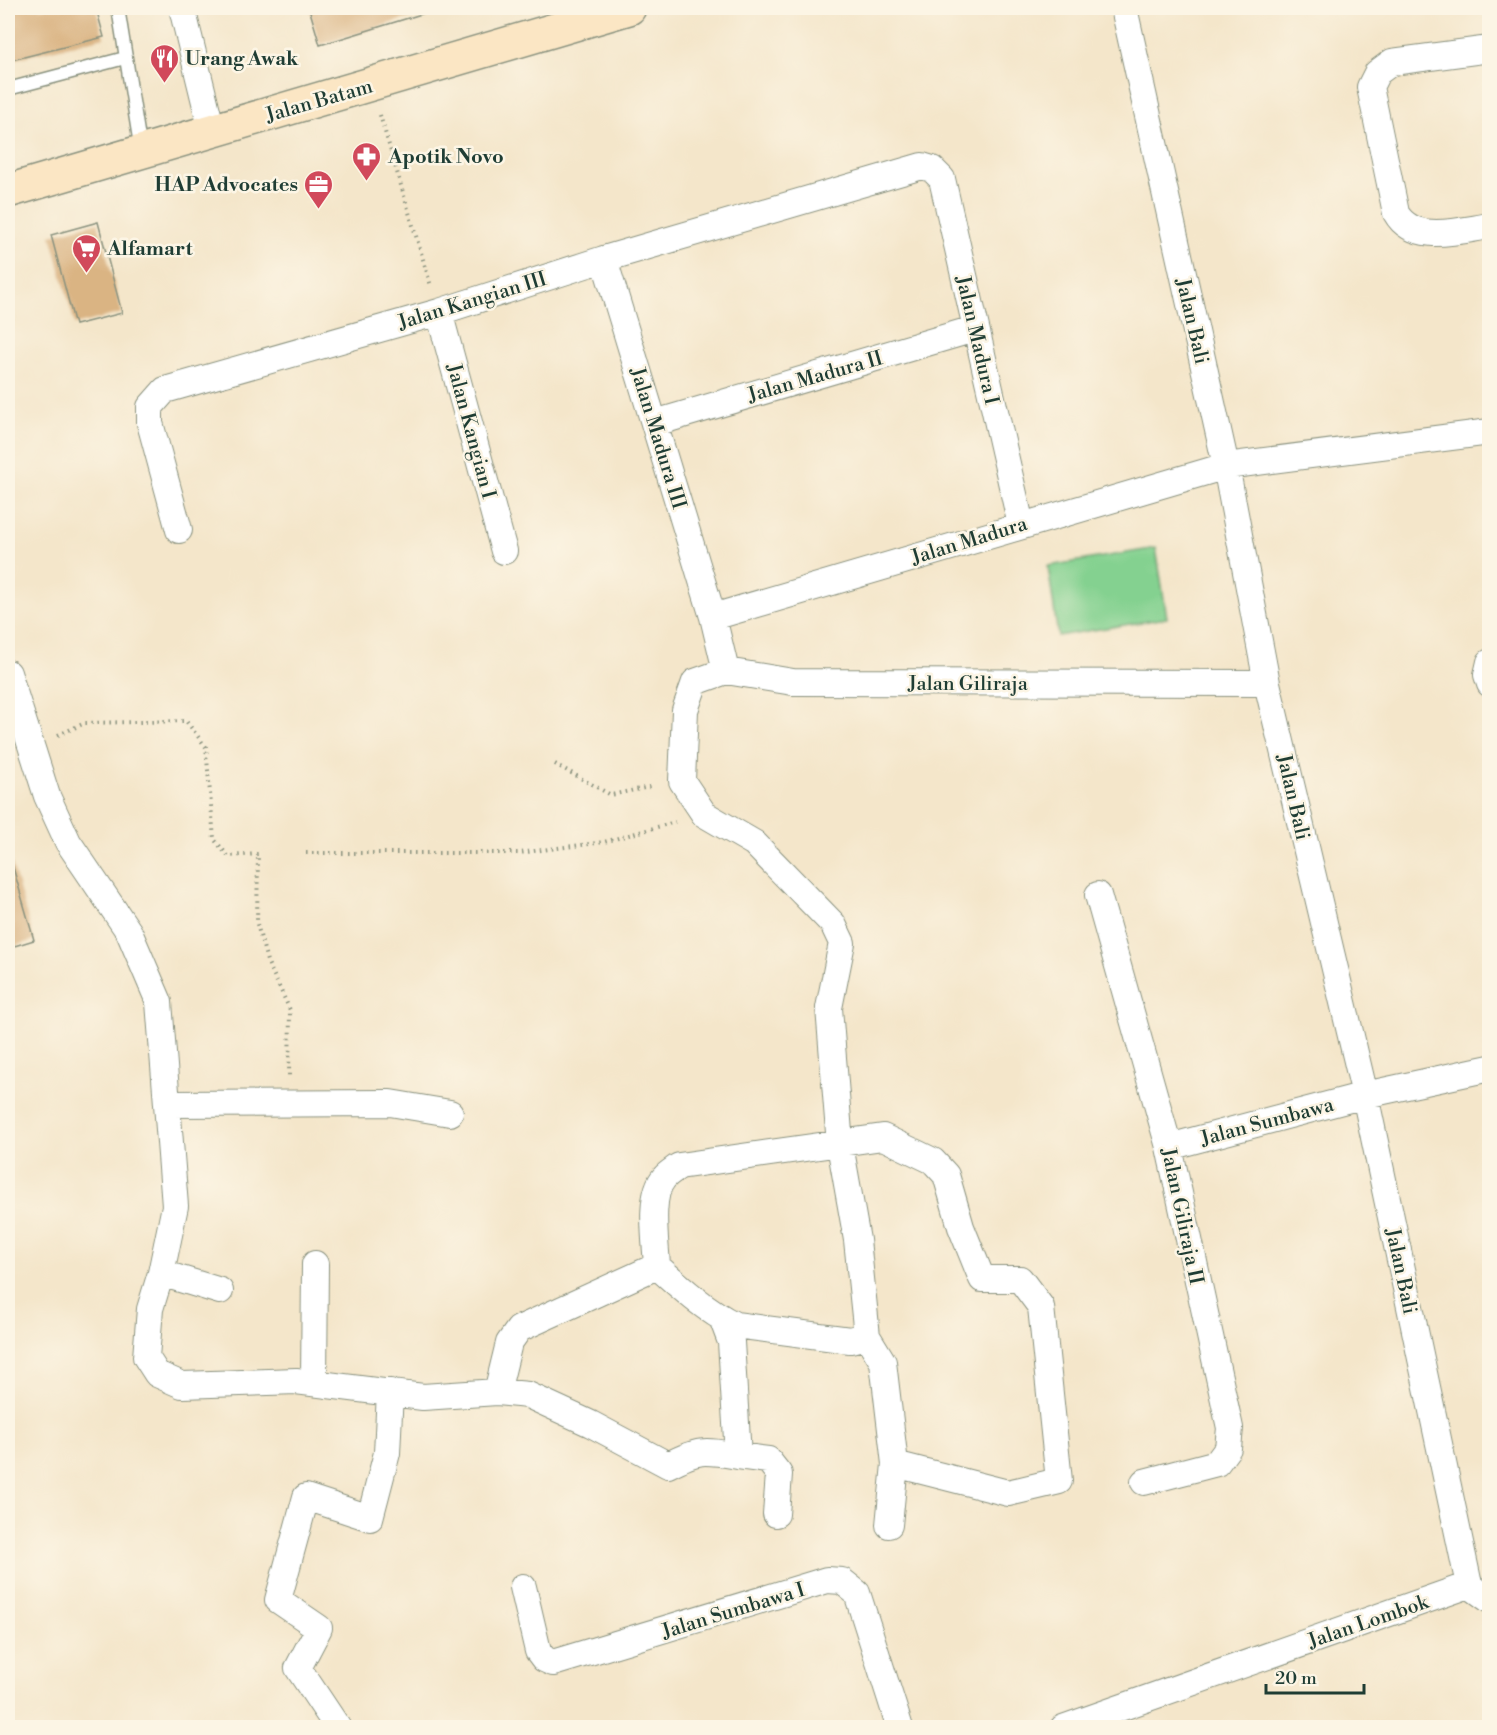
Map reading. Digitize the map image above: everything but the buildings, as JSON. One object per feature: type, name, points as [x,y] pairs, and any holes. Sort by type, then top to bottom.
[{"type":"street","points":[[182,8],[212,131]]},
{"type":"street","name":"Jalan Batam","points":[[8,191],[629,8]]},
{"type":"street","name":"Jalan Bali","points":[[1124,8],[1226,466],[1267,683],[1365,1095],[1469,1585]]},
{"type":"street","points":[[1490,49],[1392,62],[1377,73],[1370,87],[1396,213],[1401,222],[1419,231],[1434,233],[1490,226]]},
{"type":"street","name":"Jalan Kangian III","points":[[179,530],[150,423],[150,407],[165,390],[439,312],[604,259],[922,166]]},
{"type":"street","name":"Jalan Madura I","points":[[922,166],[932,170],[942,179],[974,329],[1021,525]]},
{"type":"street","name":"Jalan Madura III","points":[[604,259],[713,617]]},
{"type":"street","name":"Jalan Kangian I","points":[[439,312],[504,551]]},
{"type":"street","name":"Jalan Madura II","points":[[655,423],[974,329]]},
{"type":"street","name":"Jalan Madura","points":[[713,617],[1226,466],[1490,432]]},
{"type":"street","points":[[713,617],[726,671],[695,682],[685,710],[682,781],[704,814],[754,843],[833,924],[842,944],[829,1008],[840,1145],[857,1240],[867,1336],[883,1362],[896,1464],[888,1525]]},
{"type":"street","points":[[1490,662],[1487,675],[1490,684]]},
{"type":"street","name":"Jalan Giliraja","points":[[726,671],[794,682],[1267,683]]},
{"type":"street","points":[[8,673],[47,796],[68,842],[129,932],[159,1002],[169,1104],[175,1206],[161,1273],[150,1309],[146,1357],[158,1374],[182,1385],[314,1382],[423,1397],[497,1392],[528,1395],[591,1424],[668,1466],[692,1453],[705,1450],[768,1460],[779,1474],[776,1514]]},
{"type":"street","name":"Jalan Giliraja II","points":[[1098,895],[1169,1147],[1230,1428],[1228,1448],[1217,1463],[1144,1482]]},
{"type":"street","name":"Jalan Sumbawa","points":[[1169,1147],[1365,1095],[1490,1068]]},
{"type":"street","points":[[169,1104],[390,1102],[450,1113]]},
{"type":"street","points":[[867,1336],[850,1340],[735,1325],[722,1318],[657,1266],[655,1205],[658,1188],[664,1178],[679,1166],[840,1145],[883,1137],[933,1161],[946,1175],[961,1227],[982,1279],[1020,1279],[1041,1307],[1059,1481],[1008,1492],[896,1464]]},
{"type":"street","points":[[314,1382],[315,1264]]},
{"type":"street","points":[[497,1392],[509,1343],[519,1329],[657,1266]]},
{"type":"street","points":[[161,1273],[220,1291]]},
{"type":"street","points":[[722,1318],[731,1342],[738,1456]]},
{"type":"street","points":[[338,1728],[298,1668],[319,1628],[278,1600],[306,1497],[370,1518],[387,1453],[390,1392]]},
{"type":"street","name":"Jalan Sumbawa I","points":[[523,1587],[538,1651],[544,1659],[553,1663],[827,1580],[842,1581],[857,1593],[900,1728]]},
{"type":"street","points":[[1469,1585],[1490,1600]]},
{"type":"street","name":"Jalan Lombok","points":[[1063,1728],[1469,1585]]},
{"type":"lane","points":[[118,8],[141,152]]},
{"type":"lane","points":[[8,88],[125,57]]},
{"type":"path","points":[[372,85],[439,312]]},
{"type":"path","points":[[30,746],[85,723],[186,721],[206,747],[214,839],[228,856],[258,854],[257,924],[267,961],[290,1010],[288,1103]]},
{"type":"path","points":[[555,764],[611,795],[682,781]]},
{"type":"path","points":[[306,853],[519,853],[604,842],[704,814]]},
{"type":"green space","points":[[1156,548],[1167,618],[1058,636],[1048,566]]},
{"type":"place","name":"Urang Awak","points":[[164,84]]},
{"type":"place","name":"Apotik Novo","points":[[367,182]]},
{"type":"place","name":"HAP Advocates","points":[[319,210]]},
{"type":"place","name":"Alfamart","points":[[86,274]]}]
